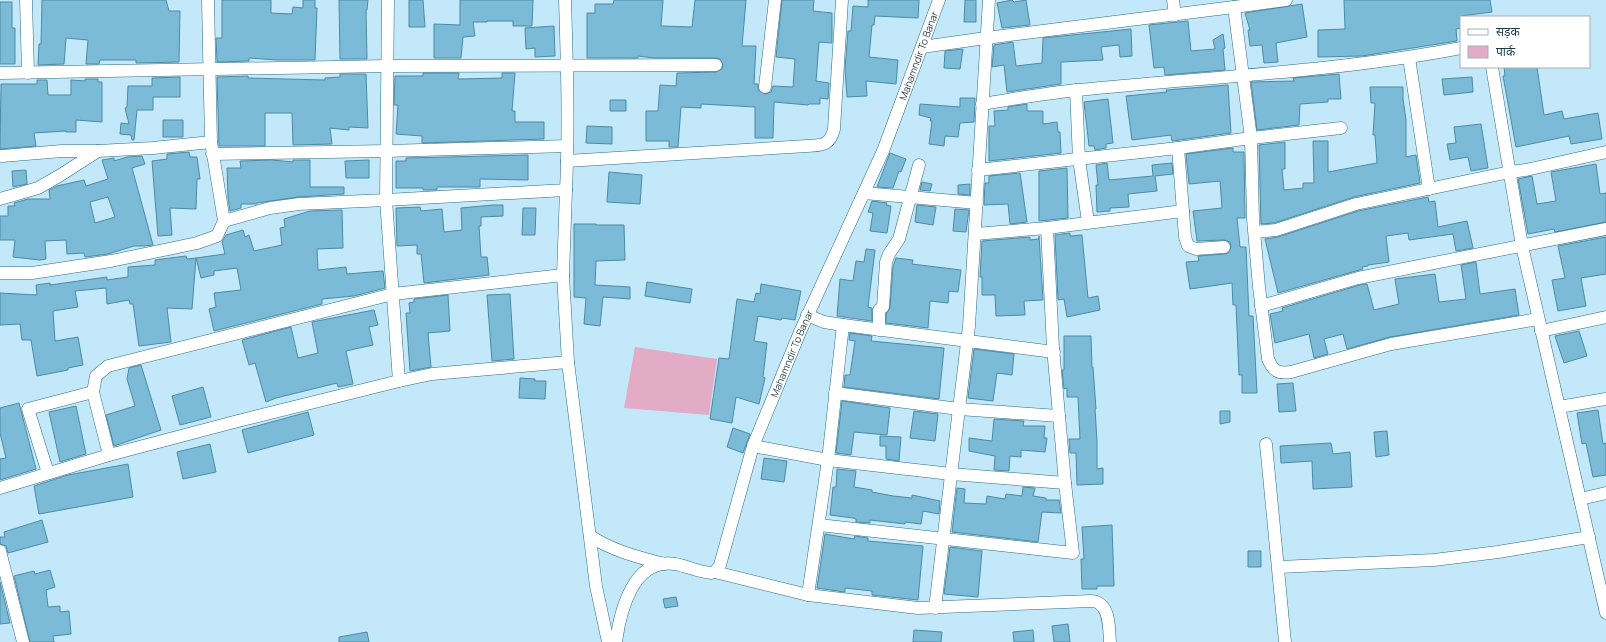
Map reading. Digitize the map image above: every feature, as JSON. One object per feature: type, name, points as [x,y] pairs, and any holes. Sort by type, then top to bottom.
[{"type":"street","points":[[26,0],[28,73]]},
{"type":"street","points":[[0,273],[40,272],[111,261],[197,243],[217,236],[224,221],[211,148],[208,0]]},
{"type":"street","points":[[388,0],[386,200],[399,381]]},
{"type":"street","points":[[565,0],[567,161],[563,275],[568,362],[596,586],[608,642]]},
{"type":"street","points":[[765,87],[775,0]]},
{"type":"street","points":[[567,161],[826,144],[832,138],[834,129],[842,0]]},
{"type":"street","name":"Mahamndir To Banar","points":[[715,572],[720,565],[753,446],[807,315],[883,151],[939,0]]},
{"type":"street","points":[[934,608],[967,342],[989,0]]},
{"type":"street","points":[[1173,0],[1175,14]]},
{"type":"street","points":[[922,47],[1175,14],[1234,8],[1286,0]]},
{"type":"street","points":[[1234,8],[1251,138],[1255,232],[1261,306],[1268,359],[1271,367],[1278,372],[1285,373],[1391,344],[1538,319]]},
{"type":"street","points":[[982,104],[1076,90],[1243,76],[1409,58],[1460,48]]},
{"type":"street","points":[[1409,58],[1429,189]]},
{"type":"street","points":[[0,73],[387,66],[716,65]]},
{"type":"street","points":[[1492,68],[1522,246],[1589,537],[1602,579],[1606,613]]},
{"type":"street","points":[[1076,90],[1079,159],[1088,222]]},
{"type":"street","points":[[978,170],[1340,128]]},
{"type":"street","points":[[2,156],[62,151],[211,148],[386,151],[567,146]]},
{"type":"street","points":[[1178,148],[1183,211],[1188,246],[1196,249],[1224,248]]},
{"type":"street","points":[[0,199],[38,188],[60,176],[98,151]]},
{"type":"street","points":[[1255,232],[1276,230],[1356,204],[1526,170],[1606,152]]},
{"type":"street","points":[[879,330],[879,310],[883,307],[886,262],[889,254],[899,239],[909,197],[919,165]]},
{"type":"street","points":[[224,221],[270,208],[299,204],[566,190]]},
{"type":"street","points":[[864,193],[977,202]]},
{"type":"street","points":[[975,234],[1047,228],[1183,211]]},
{"type":"street","points":[[819,525],[1074,553],[1065,483],[1059,416],[1047,228]]},
{"type":"street","points":[[1261,306],[1358,278],[1606,229]]},
{"type":"street","points":[[109,455],[93,392],[96,376],[108,366],[393,294],[563,275]]},
{"type":"street","points":[[807,315],[824,322],[843,325],[1054,352]]},
{"type":"street","points":[[1541,331],[1606,317]]},
{"type":"street","points":[[808,595],[828,460],[843,325]]},
{"type":"street","points":[[0,488],[109,455],[399,381],[432,374],[568,362]]},
{"type":"street","points":[[48,473],[28,409],[93,392]]},
{"type":"street","points":[[835,393],[959,409],[1059,416]]},
{"type":"street","points":[[1558,407],[1606,399]]},
{"type":"street","points":[[1266,444],[1285,642]]},
{"type":"street","points":[[753,446],[828,460],[951,474],[1065,483]]},
{"type":"street","points":[[1580,499],[1606,493]]},
{"type":"street","points":[[590,536],[604,545],[620,552],[664,564],[674,564],[711,573],[715,572],[808,595],[918,608],[1091,601],[1100,603],[1105,610],[1108,618],[1110,642]]},
{"type":"street","points":[[1279,567],[1434,560],[1498,552],[1589,537]]},
{"type":"street","points":[[0,551],[23,642]]},
{"type":"street","points":[[616,642],[627,596],[644,572],[664,564]]},
{"type":"green space","points":[[635,347],[717,359],[709,415],[624,408]]},
{"type":"building","points":[[42,0],[166,0],[169,11],[180,11],[179,62],[136,63],[136,60],[100,60],[99,64],[86,64],[88,40],[66,38],[64,64],[38,65],[39,44],[41,44]]},
{"type":"building","points":[[222,0],[271,0],[271,13],[292,14],[293,7],[303,8],[303,0],[315,0],[315,8],[317,8],[315,60],[249,58],[249,61],[217,62],[216,38],[222,38]]},
{"type":"building","points":[[339,0],[368,0],[366,10],[367,59],[340,59]]},
{"type":"building","points":[[409,0],[423,0],[425,27],[409,27]]},
{"type":"building","points":[[460,0],[533,0],[532,26],[513,26],[513,21],[473,22],[475,36],[463,37],[461,58],[434,58],[434,24],[460,25]]},
{"type":"building","points":[[614,0],[663,0],[661,26],[692,27],[695,0],[746,0],[742,46],[756,46],[754,84],[758,84],[758,90],[765,94],[771,92],[773,86],[793,87],[795,59],[776,57],[782,0],[814,0],[813,11],[832,13],[832,43],[819,42],[816,81],[829,83],[828,99],[820,98],[820,104],[808,105],[774,102],[773,138],[755,138],[755,107],[701,104],[701,108],[681,107],[678,147],[669,147],[669,141],[646,141],[646,111],[658,111],[660,85],[676,86],[677,73],[716,72],[722,69],[723,65],[720,59],[716,58],[654,58],[638,56],[638,58],[587,58],[587,13],[595,13],[595,4],[613,4]]},
{"type":"building","points":[[868,0],[919,0],[918,18],[875,16],[874,25],[872,25],[869,57],[898,60],[896,84],[866,81],[867,96],[847,97],[845,69],[848,31],[851,31],[853,6],[868,7]]},
{"type":"building","points":[[965,0],[976,0],[976,22],[964,22]]},
{"type":"building","points":[[1012,0],[1014,2],[1026,0],[1030,25],[1002,28],[997,3]]},
{"type":"building","points":[[1344,0],[1490,0],[1492,12],[1460,16],[1460,28],[1456,29],[1457,41],[1362,56],[1318,57],[1318,30],[1345,29]]},
{"type":"building","points":[[0,2],[12,2],[12,28],[15,28],[15,64],[0,64]]},
{"type":"building","points":[[1302,4],[1307,37],[1276,43],[1278,62],[1264,63],[1262,45],[1250,46],[1248,30],[1250,30],[1245,13]]},
{"type":"building","points":[[1188,21],[1191,51],[1215,49],[1213,40],[1223,34],[1225,48],[1223,49],[1225,70],[1165,75],[1164,67],[1154,68],[1149,25]]},
{"type":"building","points":[[554,26],[555,56],[535,57],[535,48],[526,49],[525,28]]},
{"type":"building","points":[[1131,29],[1132,56],[1120,57],[1119,45],[1101,47],[1103,60],[1061,62],[1061,84],[1007,92],[1004,65],[992,67],[994,45],[1013,42],[1016,66],[1042,63],[1043,38]]},
{"type":"building","points":[[963,49],[960,69],[944,68],[945,51]]},
{"type":"building","points":[[1504,68],[1537,68],[1544,115],[1562,111],[1564,119],[1598,113],[1602,139],[1571,144],[1569,136],[1516,147],[1503,76],[1505,76]]},
{"type":"building","points":[[423,73],[459,73],[458,79],[502,78],[502,73],[515,73],[512,111],[515,111],[515,122],[544,122],[544,139],[422,143],[422,136],[396,134],[398,105],[394,105],[395,76],[423,76]]},
{"type":"building","points":[[340,74],[366,74],[368,128],[349,127],[349,130],[330,128],[332,144],[293,145],[292,113],[265,113],[265,146],[219,146],[217,77],[248,76],[248,78],[325,80],[325,78],[340,77]]},
{"type":"building","points":[[1339,74],[1341,99],[1328,99],[1328,102],[1300,104],[1299,125],[1257,130],[1251,82],[1294,81],[1293,78]]},
{"type":"building","points":[[180,77],[180,97],[153,97],[153,110],[137,110],[134,140],[132,140],[131,135],[120,134],[121,123],[129,124],[125,108],[127,107],[128,86],[152,86],[152,78]]},
{"type":"building","points":[[1472,77],[1473,92],[1444,95],[1442,79]]},
{"type":"building","points":[[85,79],[98,79],[98,82],[102,82],[102,122],[76,120],[76,132],[66,131],[34,133],[36,146],[0,149],[1,84],[37,84],[37,80],[47,80],[48,95],[71,95],[71,80],[85,81]]},
{"type":"building","points":[[1228,85],[1231,133],[1172,141],[1171,135],[1132,140],[1126,96],[1167,92],[1166,90]]},
{"type":"building","points":[[1370,87],[1403,87],[1406,120],[1406,157],[1416,155],[1420,183],[1354,197],[1274,223],[1261,224],[1259,145],[1285,142],[1285,169],[1282,169],[1284,190],[1303,188],[1303,183],[1314,183],[1313,141],[1328,141],[1328,172],[1377,163],[1375,135],[1373,135],[1375,103],[1371,103]]},
{"type":"building","points":[[960,98],[975,98],[974,122],[960,123],[958,137],[945,136],[944,146],[929,144],[932,121],[930,121],[931,118],[919,115],[920,104],[960,107]]},
{"type":"building","points":[[1108,99],[1113,143],[1106,144],[1106,148],[1095,150],[1094,146],[1089,146],[1084,102]]},
{"type":"building","points":[[610,100],[626,100],[626,111],[610,111]]},
{"type":"building","points":[[1027,104],[1027,111],[1043,111],[1043,124],[1057,122],[1058,132],[1060,132],[1061,153],[989,161],[989,126],[995,126],[994,111],[1008,110],[1008,107]]},
{"type":"building","points":[[163,120],[183,120],[183,137],[163,137]]},
{"type":"building","points":[[1481,124],[1488,168],[1471,171],[1468,157],[1450,160],[1447,144],[1456,143],[1454,127]]},
{"type":"building","points":[[587,126],[612,127],[612,144],[586,143]]},
{"type":"building","points":[[1233,148],[1233,152],[1244,152],[1245,218],[1237,218],[1240,247],[1246,247],[1249,316],[1253,316],[1257,393],[1242,393],[1242,375],[1239,375],[1236,305],[1233,305],[1232,283],[1190,289],[1186,262],[1199,261],[1198,256],[1228,253],[1231,247],[1230,242],[1224,240],[1197,241],[1193,211],[1222,208],[1220,181],[1189,184],[1186,154]]},
{"type":"building","points":[[189,152],[190,157],[197,157],[200,179],[197,179],[196,209],[170,208],[172,235],[158,236],[152,161],[167,159],[167,154]]},
{"type":"building","points":[[890,153],[906,159],[901,172],[899,171],[893,188],[877,187]]},
{"type":"building","points":[[528,155],[528,180],[480,179],[480,187],[437,187],[437,190],[423,190],[423,188],[396,188],[396,161],[406,161],[406,158]]},
{"type":"building","points":[[142,156],[145,164],[132,168],[153,245],[134,246],[108,254],[85,257],[84,253],[67,254],[66,240],[45,241],[46,259],[40,260],[13,257],[15,240],[0,240],[0,216],[8,216],[8,206],[15,206],[14,203],[28,199],[50,199],[49,190],[57,186],[84,180],[86,186],[108,179],[102,160],[114,158],[114,161],[127,157]],"holes":[[[108,197],[115,217],[95,223],[90,202]]]},
{"type":"building","points":[[272,160],[293,162],[293,160],[310,160],[310,187],[344,187],[344,194],[298,197],[257,204],[241,204],[241,208],[230,211],[227,168],[241,168],[240,161]]},
{"type":"building","points":[[369,160],[369,178],[346,178],[345,161]]},
{"type":"building","points":[[1107,163],[1109,180],[1153,176],[1152,165],[1172,163],[1173,174],[1155,176],[1157,191],[1128,194],[1129,207],[1110,208],[1110,211],[1097,212],[1096,185],[1098,185],[1096,165]]},
{"type":"building","points":[[1596,164],[1600,194],[1606,193],[1606,222],[1555,232],[1554,229],[1528,234],[1518,179],[1532,176],[1537,204],[1556,201],[1551,172]]},
{"type":"building","points":[[1067,168],[1068,218],[1039,221],[1039,171]]},
{"type":"building","points":[[26,170],[27,184],[13,187],[12,171]]},
{"type":"building","points":[[609,172],[642,175],[640,204],[607,202]]},
{"type":"building","points":[[1020,173],[1027,222],[1010,224],[1008,204],[984,205],[985,183],[989,183],[989,176]]},
{"type":"building","points":[[922,182],[932,184],[930,191],[920,190]]},
{"type":"building","points":[[970,184],[970,195],[958,194],[958,185]]},
{"type":"building","points":[[1428,197],[1429,202],[1435,201],[1438,227],[1467,221],[1473,248],[1456,251],[1453,234],[1409,240],[1408,233],[1386,236],[1389,262],[1368,265],[1362,267],[1363,269],[1278,293],[1265,239],[1278,237],[1358,211]]},
{"type":"building","points":[[872,201],[887,203],[886,205],[891,206],[887,233],[870,231],[873,213],[868,212]]},
{"type":"building","points":[[503,205],[503,216],[481,217],[481,226],[479,226],[481,257],[487,257],[489,275],[424,283],[421,254],[417,254],[417,245],[397,246],[396,208],[420,207],[421,211],[442,209],[444,232],[462,230],[461,208]]},
{"type":"building","points":[[917,205],[936,207],[933,225],[915,222]]},
{"type":"building","points":[[523,208],[536,208],[535,235],[522,235]]},
{"type":"building","points":[[955,209],[969,210],[966,232],[953,231]]},
{"type":"building","points":[[342,210],[343,248],[317,249],[318,270],[346,267],[347,274],[383,271],[385,288],[354,296],[322,299],[322,304],[214,331],[209,309],[216,307],[214,293],[241,290],[237,268],[214,271],[214,275],[201,278],[196,258],[225,254],[222,242],[226,235],[243,230],[245,237],[249,235],[254,251],[282,245],[280,228],[285,227],[284,219],[310,211]]},
{"type":"building","points":[[574,224],[624,225],[625,260],[596,261],[595,285],[630,287],[630,299],[603,297],[600,326],[584,324],[586,298],[574,297]]},
{"type":"building","points":[[1070,233],[1070,236],[1082,235],[1088,298],[1098,296],[1100,310],[1067,317],[1064,299],[1058,300],[1055,235]]},
{"type":"building","points":[[1039,236],[1043,300],[1024,301],[1025,315],[996,316],[995,295],[982,295],[982,277],[980,277],[982,241],[1030,237],[1030,240],[1039,239]]},
{"type":"building","points":[[1606,237],[1606,274],[1581,278],[1586,306],[1558,311],[1552,280],[1565,278],[1558,246]]},
{"type":"building","points":[[866,249],[875,250],[868,307],[872,308],[872,321],[837,316],[840,279],[853,281],[856,261],[864,262]]},
{"type":"building","points":[[186,256],[187,259],[196,258],[192,309],[167,308],[171,342],[139,346],[133,304],[130,304],[129,300],[107,304],[106,288],[75,291],[78,307],[53,311],[55,341],[78,337],[83,365],[68,368],[68,370],[37,376],[31,340],[22,340],[20,324],[0,325],[0,293],[37,295],[36,285],[50,283],[50,285],[107,277],[107,280],[128,277],[128,267],[155,265],[155,260]]},
{"type":"building","points":[[896,258],[913,260],[912,264],[961,270],[958,292],[949,291],[948,303],[930,301],[928,328],[886,323],[886,314],[890,308],[893,267]]},
{"type":"building","points":[[1476,262],[1480,294],[1515,289],[1519,315],[1390,337],[1347,349],[1343,334],[1324,339],[1328,354],[1314,358],[1309,334],[1275,343],[1270,314],[1283,311],[1282,308],[1360,285],[1367,284],[1374,310],[1399,304],[1395,279],[1435,274],[1439,302],[1466,299],[1461,265]]},
{"type":"building","points":[[647,282],[692,289],[690,303],[645,296]]},
{"type":"building","points":[[761,284],[801,291],[795,320],[782,318],[781,320],[758,316],[754,341],[767,343],[763,377],[765,378],[759,404],[736,397],[732,423],[710,419],[719,358],[729,359],[737,299],[754,302],[756,293],[760,294]]},
{"type":"building","points":[[510,294],[514,359],[492,361],[487,295]]},
{"type":"building","points":[[448,295],[450,331],[428,333],[431,367],[410,371],[406,313],[410,313],[409,303],[414,302],[414,299]]},
{"type":"building","points":[[374,310],[378,325],[369,327],[373,345],[346,351],[353,384],[338,387],[337,383],[276,398],[266,402],[255,363],[249,365],[242,340],[291,327],[298,358],[318,353],[312,322]]},
{"type":"building","points":[[1579,331],[1587,356],[1564,363],[1555,336]]},
{"type":"building","points":[[850,333],[872,336],[871,341],[944,348],[939,399],[844,387],[845,375],[850,375],[855,341],[849,340]]},
{"type":"building","points":[[1064,336],[1091,336],[1096,409],[1097,469],[1103,468],[1103,484],[1077,485],[1076,453],[1070,453],[1069,439],[1080,439],[1078,397],[1067,397],[1067,388],[1064,389],[1062,370],[1064,370]]},
{"type":"building","points":[[974,349],[1014,354],[1012,375],[997,373],[993,401],[968,398]]},
{"type":"building","points":[[141,365],[161,430],[114,446],[106,415],[135,406],[127,379],[129,368]]},
{"type":"building","points":[[520,378],[535,379],[535,381],[546,381],[545,399],[519,398]]},
{"type":"building","points":[[1293,383],[1296,411],[1279,412],[1277,384]]},
{"type":"building","points":[[203,387],[211,417],[180,425],[172,396]]},
{"type":"building","points":[[842,401],[890,408],[887,435],[854,432],[851,455],[836,453]]},
{"type":"building","points":[[19,403],[36,469],[0,480],[0,459],[6,458],[0,433],[0,408]]},
{"type":"building","points":[[76,406],[86,454],[60,462],[49,412]]},
{"type":"building","points":[[1598,410],[1603,444],[1606,443],[1606,475],[1593,477],[1586,443],[1582,444],[1577,413]]},
{"type":"building","points":[[914,411],[938,414],[935,441],[910,438]]},
{"type":"building","points":[[1220,411],[1230,411],[1230,422],[1220,424]]},
{"type":"building","points":[[308,412],[314,435],[248,453],[242,430]]},
{"type":"building","points":[[994,419],[1024,421],[1023,426],[1045,426],[1044,438],[1047,438],[1045,452],[1021,450],[1021,457],[1010,456],[1009,471],[994,470],[995,456],[969,451],[969,438],[992,441]]},
{"type":"building","points":[[733,428],[750,434],[743,453],[727,447]]},
{"type":"building","points":[[1387,431],[1389,455],[1376,457],[1374,432]]},
{"type":"building","points":[[880,436],[901,437],[899,461],[886,459],[886,446],[880,446]]},
{"type":"building","points":[[1331,443],[1333,454],[1350,452],[1352,487],[1313,489],[1312,461],[1281,463],[1280,446]]},
{"type":"building","points":[[210,444],[216,472],[183,479],[177,452]]},
{"type":"building","points":[[764,458],[787,461],[784,482],[761,479]]},
{"type":"building","points":[[128,464],[133,497],[39,514],[34,486],[68,475]]},
{"type":"building","points":[[837,469],[856,471],[854,487],[893,496],[912,498],[912,495],[940,501],[939,514],[923,511],[921,524],[905,522],[905,524],[870,520],[870,523],[856,522],[856,519],[853,518],[830,515],[833,487],[836,487]]},
{"type":"building","points":[[1023,487],[1035,488],[1033,496],[1046,498],[1046,500],[1059,500],[1061,513],[1042,512],[1038,542],[952,532],[957,488],[965,489],[964,503],[986,504],[987,496],[1005,499],[1006,494],[1022,496]]},
{"type":"building","points":[[42,520],[48,542],[8,553],[6,546],[0,544],[0,537],[5,537],[4,532]]},
{"type":"building","points":[[1112,525],[1114,586],[1097,586],[1097,589],[1082,589],[1081,559],[1084,559],[1082,527]]},
{"type":"building","points":[[825,534],[854,539],[855,536],[868,538],[868,541],[923,546],[918,600],[872,595],[872,591],[845,588],[845,592],[817,588]]},
{"type":"building","points":[[950,547],[982,551],[978,597],[944,594]]},
{"type":"building","points":[[1248,551],[1261,551],[1261,567],[1248,567]]},
{"type":"building","points":[[50,570],[55,587],[46,590],[48,607],[60,606],[60,612],[69,611],[71,634],[53,636],[54,642],[30,642],[14,576],[34,571],[35,574]]},
{"type":"building","points":[[0,582],[10,623],[0,624]]},
{"type":"building","points":[[676,597],[678,606],[665,608],[663,599]]},
{"type":"building","points":[[1068,624],[1070,642],[1054,642],[1052,626]]},
{"type":"building","points":[[914,630],[942,632],[941,642],[913,642]]},
{"type":"building","points":[[1033,630],[1034,642],[1014,642],[1013,632]]},
{"type":"building","points":[[367,632],[369,642],[339,642],[339,637]]}]
